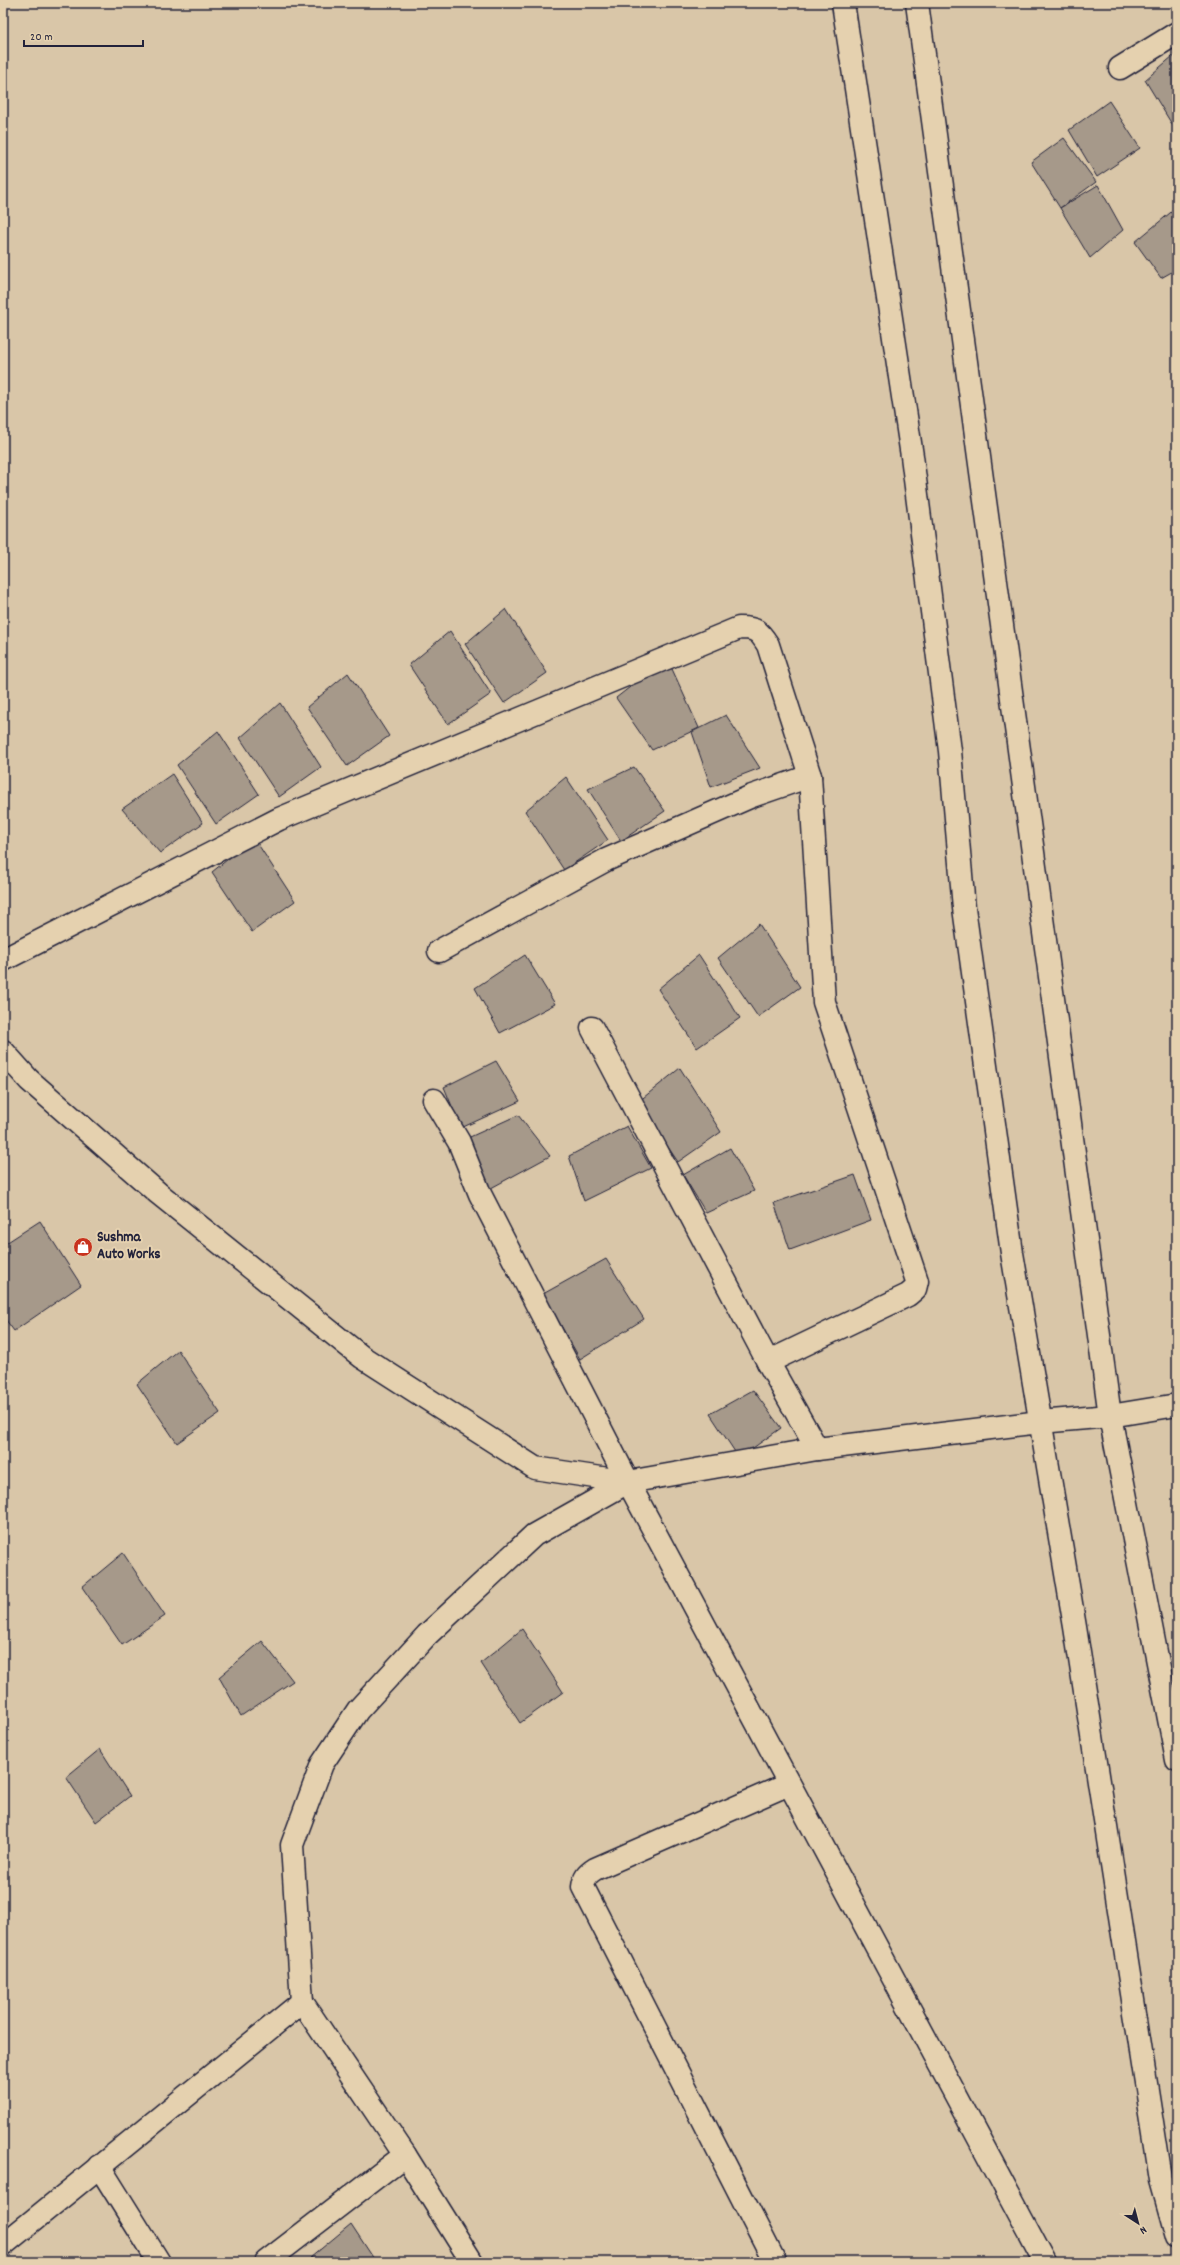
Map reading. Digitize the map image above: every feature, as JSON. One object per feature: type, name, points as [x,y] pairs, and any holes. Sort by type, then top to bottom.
[{"type":"main road","points":[[843,3],[912,456],[950,751],[964,908],[1012,1253],[1076,1634],[1161,2180],[1177,2237]]},
{"type":"main road","points":[[917,3],[1110,1416],[1177,1760]]},
{"type":"main road","points":[[1120,68],[1177,34]]},
{"type":"main road","points":[[3,960],[279,819],[739,628],[752,628],[760,633],[768,645],[810,776],[824,1002],[917,1281],[915,1289],[908,1296],[768,1362]]},
{"type":"main road","points":[[439,951],[606,860],[752,796],[810,776]]},
{"type":"main road","points":[[592,1028],[768,1362],[817,1449]]},
{"type":"main road","points":[[3,1051],[30,1080],[158,1193],[362,1357],[535,1468],[628,1482],[817,1449],[1040,1422],[1110,1416],[1177,1405]]},
{"type":"main road","points":[[434,1100],[459,1142],[480,1194],[628,1482],[1045,2262]]},
{"type":"main road","points":[[472,2262],[405,2156],[302,2002],[292,1845],[322,1764],[358,1710],[427,1635],[534,1535],[628,1482]]},
{"type":"main road","points":[[775,2262],[583,1887],[584,1880],[588,1874],[595,1869],[789,1784]]},
{"type":"main road","points":[[3,2245],[302,2002]]},
{"type":"main road","points":[[266,2262],[405,2156]]},
{"type":"main road","points":[[99,2166],[159,2262]]},
{"type":"building","points":[[1173,56],[1177,61],[1177,123],[1173,126],[1145,80]]},
{"type":"building","points":[[1109,101],[1140,148],[1097,177],[1069,130]]},
{"type":"building","points":[[1064,138],[1096,182],[1060,208],[1031,162]]},
{"type":"building","points":[[1098,185],[1123,230],[1090,258],[1060,208]]},
{"type":"building","points":[[1176,208],[1177,269],[1161,278],[1135,242]]},
{"type":"building","points":[[506,609],[547,673],[504,703],[465,644]]},
{"type":"building","points":[[450,631],[491,694],[448,724],[409,665]]},
{"type":"building","points":[[667,658],[699,728],[652,750],[616,698]]},
{"type":"building","points":[[348,673],[389,736],[347,766],[307,707]]},
{"type":"building","points":[[280,703],[321,767],[279,797],[240,738]]},
{"type":"building","points":[[726,715],[760,768],[711,787],[692,732]]},
{"type":"building","points":[[218,731],[259,794],[216,824],[177,765]]},
{"type":"building","points":[[634,767],[665,811],[621,841],[588,789]]},
{"type":"building","points":[[172,774],[203,823],[160,853],[122,809]]},
{"type":"building","points":[[566,777],[608,840],[564,870],[525,811]]},
{"type":"building","points":[[254,838],[295,901],[252,932],[212,872]]},
{"type":"building","points":[[759,924],[800,987],[758,1017],[718,958]]},
{"type":"building","points":[[525,955],[555,1004],[500,1033],[475,988]]},
{"type":"building","points":[[699,955],[740,1018],[697,1048],[658,989]]},
{"type":"building","points":[[496,1061],[520,1101],[461,1128],[444,1087]]},
{"type":"building","points":[[680,1068],[721,1132],[678,1162],[638,1102]]},
{"type":"building","points":[[518,1115],[550,1156],[480,1194],[459,1142]]},
{"type":"building","points":[[627,1126],[651,1168],[584,1201],[569,1156]]},
{"type":"building","points":[[730,1148],[754,1191],[706,1213],[683,1175]]},
{"type":"building","points":[[855,1175],[871,1220],[790,1250],[774,1203]]},
{"type":"building","points":[[40,1221],[81,1285],[14,1331],[3,1316],[3,1245]]},
{"type":"building","points":[[606,1259],[644,1319],[580,1359],[543,1294]]},
{"type":"building","points":[[178,1350],[220,1413],[177,1443],[137,1384]]},
{"type":"building","points":[[753,1390],[781,1428],[739,1458],[710,1414]]},
{"type":"building","points":[[123,1553],[165,1616],[122,1645],[82,1587]]},
{"type":"building","points":[[522,1629],[563,1692],[520,1723],[481,1663]]},
{"type":"building","points":[[262,1641],[293,1681],[241,1716],[219,1677]]},
{"type":"building","points":[[100,1749],[130,1796],[96,1822],[66,1777]]},
{"type":"building","points":[[351,2224],[376,2262],[312,2262],[310,2258]]},
{"type":"place","name":"Sushma Auto Works","points":[[83,1247]]}]
